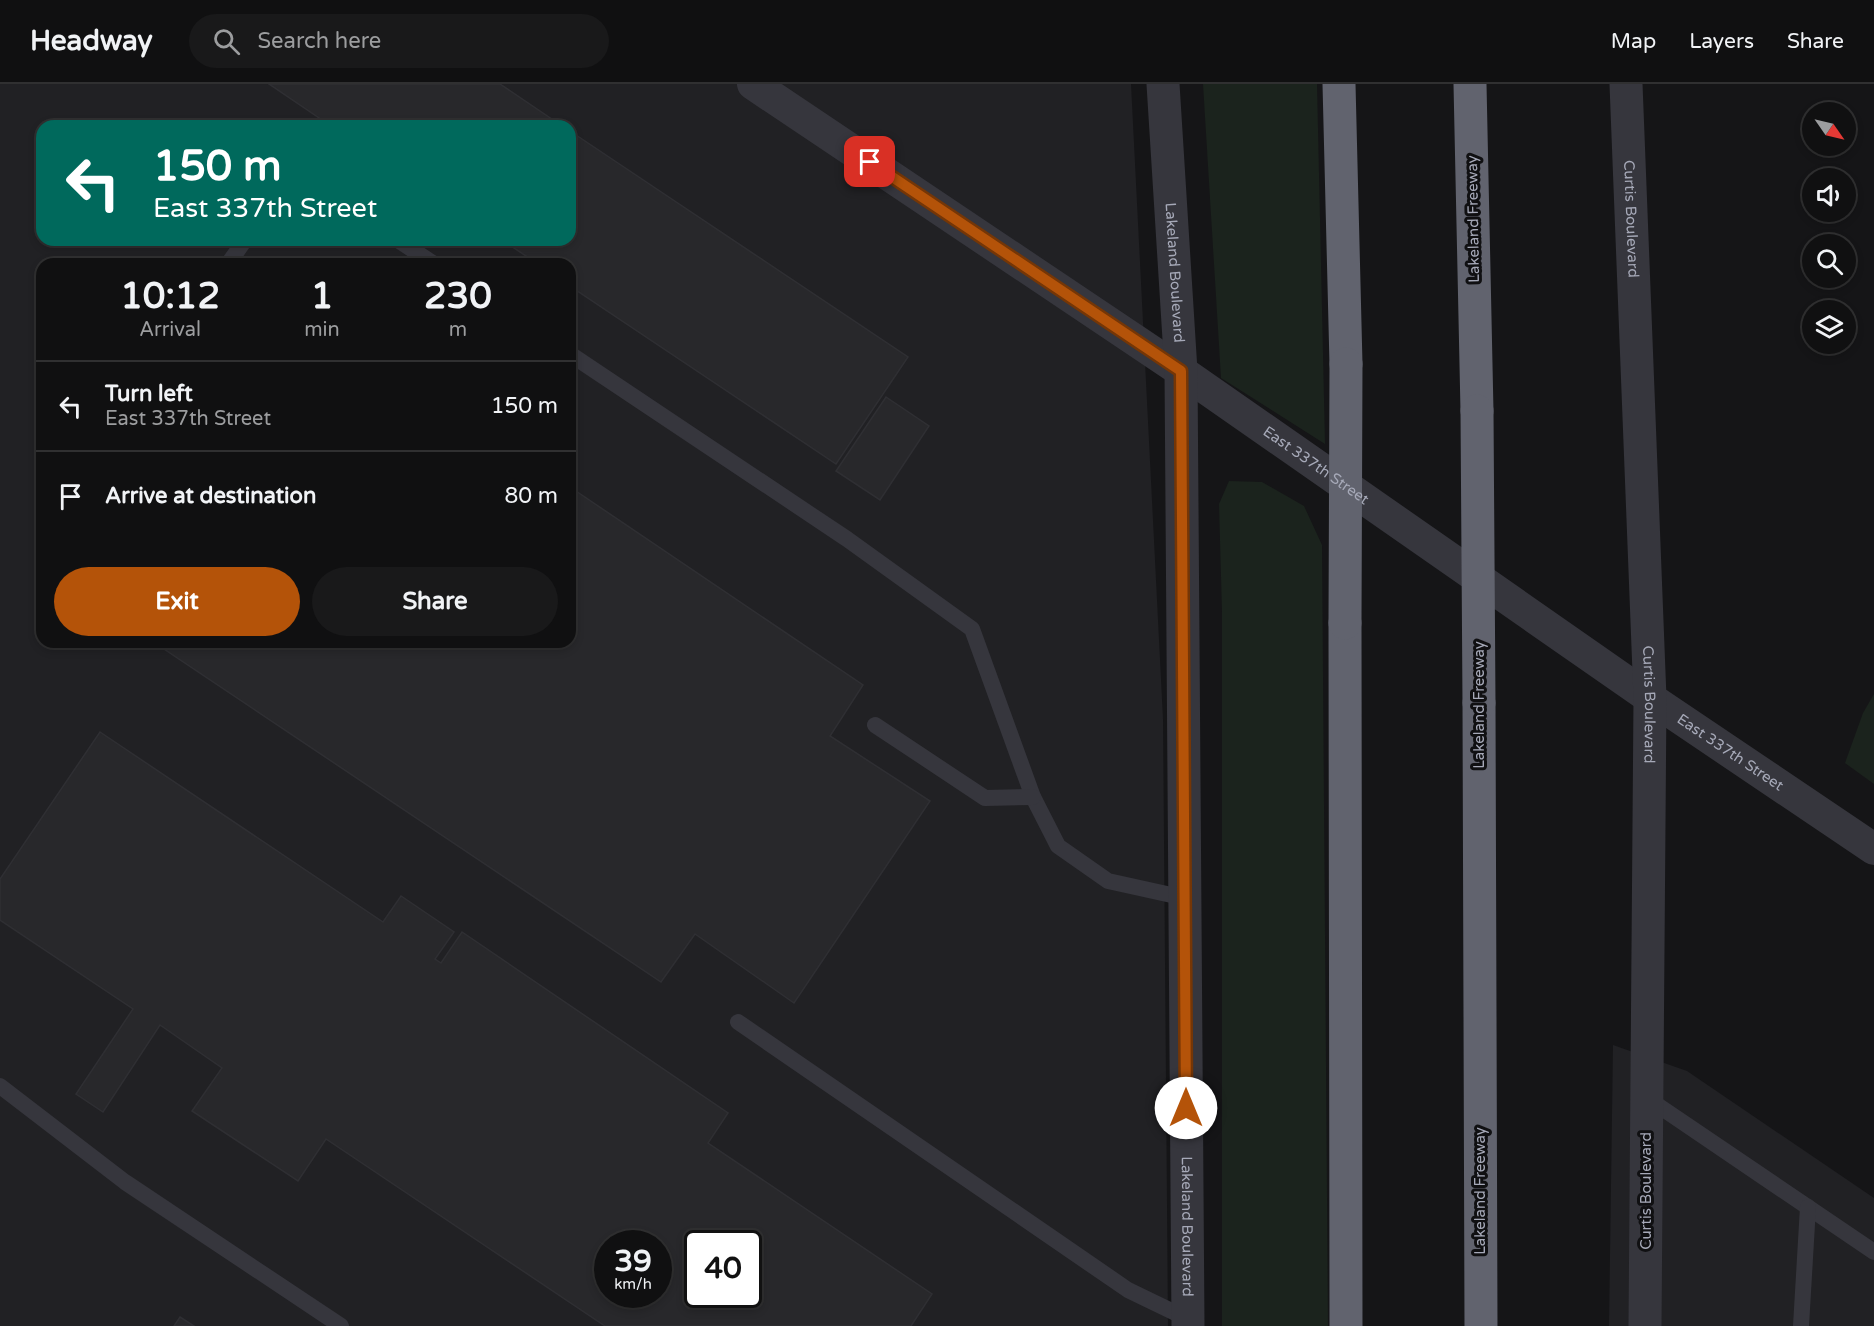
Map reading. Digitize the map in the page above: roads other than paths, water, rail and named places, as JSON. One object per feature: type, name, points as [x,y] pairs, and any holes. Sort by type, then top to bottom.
[{"type":"highway","points":[[1339,84],[1346,364],[1346,1326]]},
{"type":"highway","name":"Lakeland Freeway","points":[[1470,84],[1477,411],[1481,1326]]},
{"type":"street","name":"East 337th Street","points":[[753,84],[1181,371],[1650,698],[1874,849]]},
{"type":"street","name":"Lakeland Boulevard","points":[[1163,84],[1181,371],[1188,1322]]},
{"type":"street","name":"Curtis Boulevard","points":[[1626,84],[1650,698],[1645,1326]]},
{"type":"lane","points":[[407,246],[425,258]]},
{"type":"lane","points":[[576,358],[847,539],[972,629],[1033,797],[1058,846],[1108,882],[1185,897]]},
{"type":"lane","points":[[875,725],[984,798],[1033,797]]},
{"type":"lane","points":[[738,1022],[1128,1290],[1188,1322]]},
{"type":"lane","points":[[0,1086],[126,1182],[341,1326]]},
{"type":"lane","points":[[1647,1098],[1874,1252]]},
{"type":"lane","points":[[1801,1326],[1808,1207]]}]
